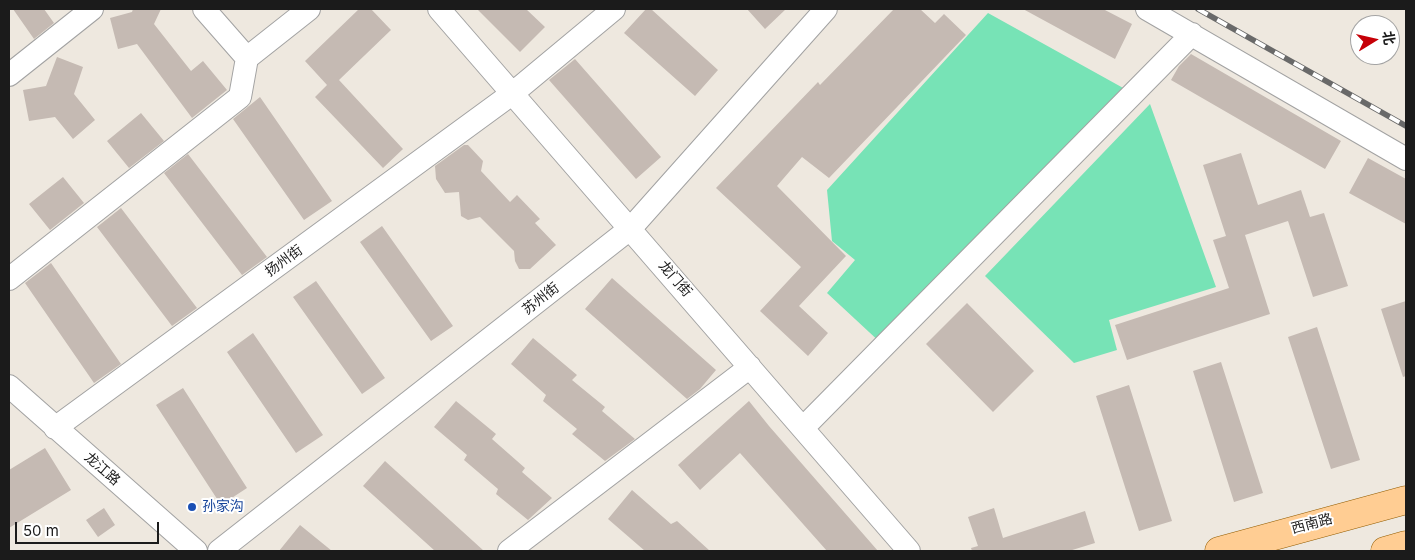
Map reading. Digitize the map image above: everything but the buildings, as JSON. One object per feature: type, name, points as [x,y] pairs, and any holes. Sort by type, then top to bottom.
[{"type":"main road","name":"西南路","points":[[1219,551],[1265,545],[1406,500]]},
{"type":"main road","points":[[1386,551],[1406,545]]},
{"type":"street","points":[[9,74],[92,9]]},
{"type":"street","points":[[204,9],[247,58]]},
{"type":"street","points":[[9,279],[240,97],[247,58],[309,9]]},
{"type":"street","name":"龙门街","points":[[439,9],[631,228],[909,551]]},
{"type":"street","name":"扬州街","points":[[55,428],[513,93],[614,9]]},
{"type":"street","name":"苏州街","points":[[220,551],[631,228],[826,9]]},
{"type":"street","points":[[1147,9],[1406,160]]},
{"type":"street","points":[[803,428],[1192,34]]},
{"type":"street","points":[[509,551],[750,367]]},
{"type":"street","name":"龙江路","points":[[9,386],[196,551]]},
{"type":"green space","points":[[988,13],[1125,89],[883,345],[827,293],[855,260],[832,241],[827,190]]},
{"type":"green space","points":[[1150,104],[1216,287],[1109,320],[1117,350],[1074,363],[985,276]]},
{"type":"railway","points":[[1198,9],[1406,126]]},
{"type":"place","name":"孙家沟","points":[[192,507]]}]
